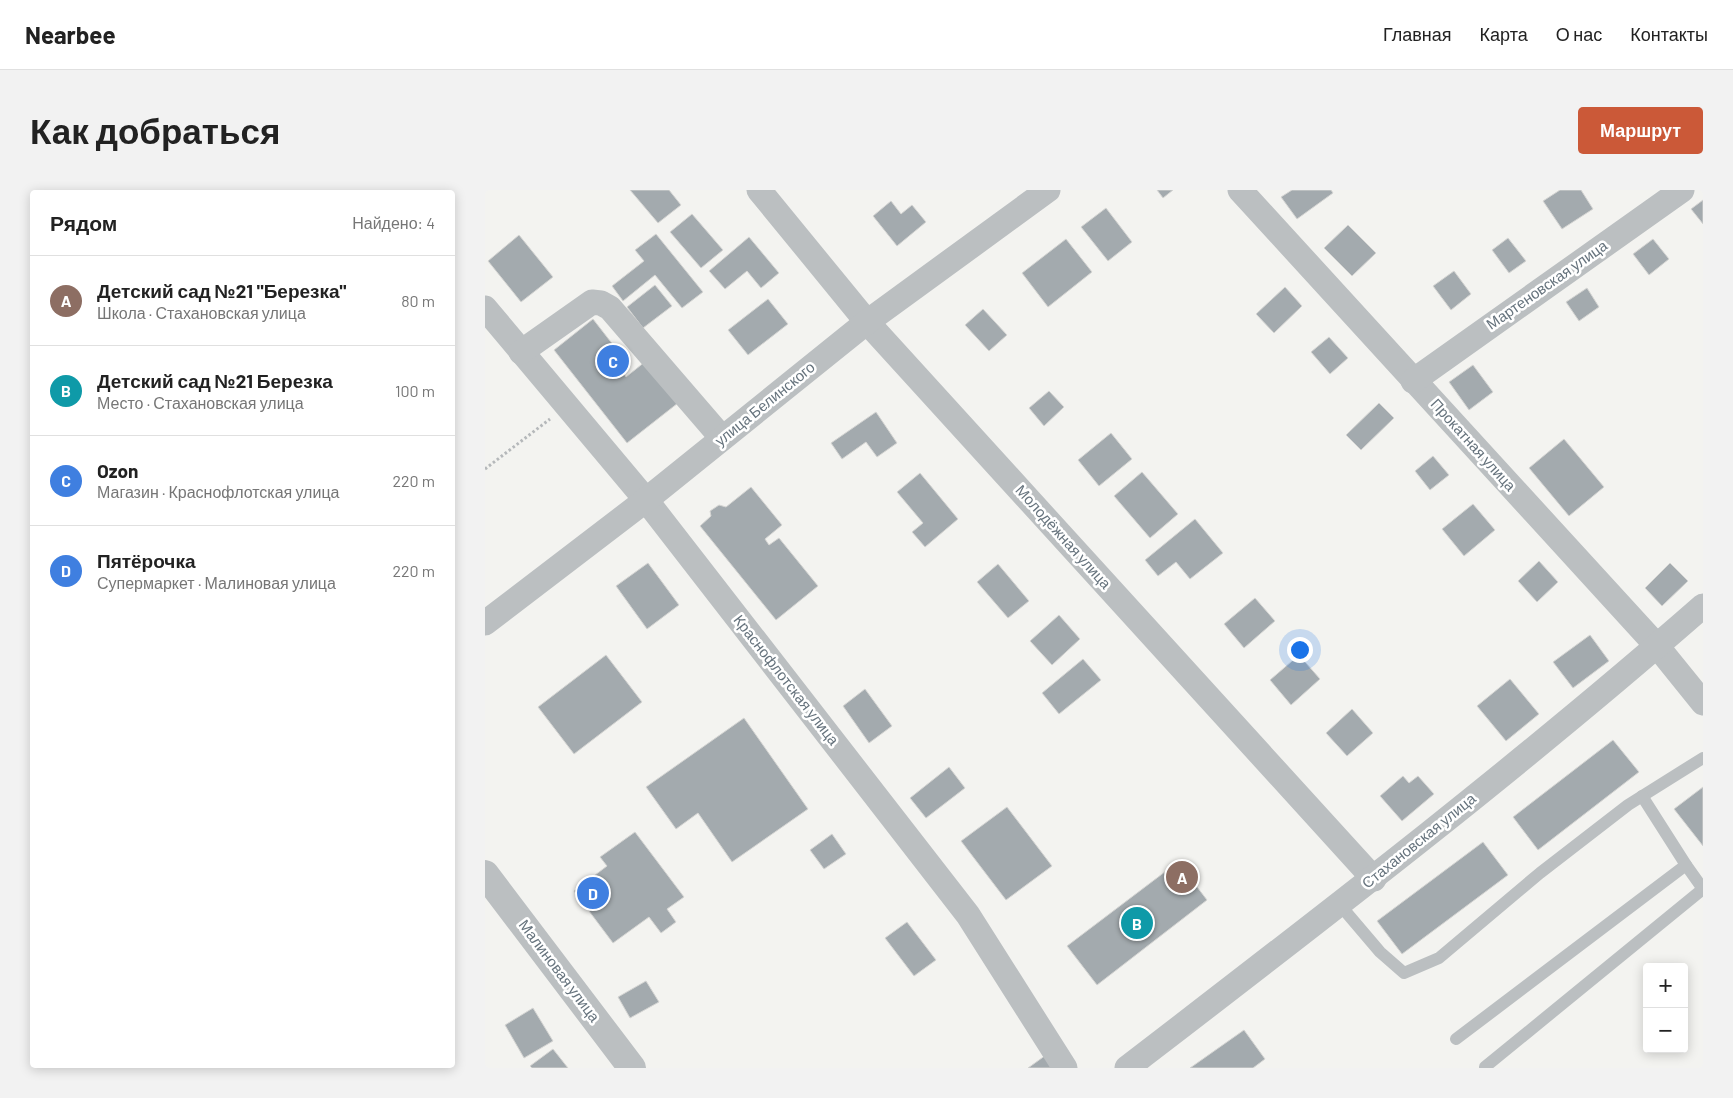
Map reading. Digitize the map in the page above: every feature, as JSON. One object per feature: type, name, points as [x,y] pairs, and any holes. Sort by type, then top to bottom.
[{"type":"street","name":"Молодёжная улица","points":[[759,190],[867,322],[1374,879]]},
{"type":"street","name":"улица Белинского","points":[[485,623],[646,500],[867,322],[1048,190]]},
{"type":"street","name":"Прокатная улица","points":[[1240,190],[1657,646],[1703,703]]},
{"type":"street","name":"Мартеновская улица","points":[[1413,381],[1682,190]]},
{"type":"street","points":[[521,352],[592,302],[601,303],[610,308],[722,438]]},
{"type":"street","name":"Краснофлотская улица","points":[[485,308],[646,500],[969,915],[1065,1068]]},
{"type":"street","name":"Стахановская улица","points":[[1127,1068],[1374,879],[1703,606]]},
{"type":"street","name":"Малиновая улица","points":[[485,874],[632,1068]]},
{"type":"lane","points":[[1340,904],[1380,952],[1404,973],[1439,958],[1540,873],[1642,796],[1703,758]]},
{"type":"lane","points":[[1485,1067],[1703,889],[1642,796]]},
{"type":"lane","points":[[1456,1039],[1686,865]]},
{"type":"path","points":[[485,469],[567,407]]},
{"type":"building","points":[[630,190],[669,190],[681,205],[658,223]]},
{"type":"building","points":[[1157,190],[1173,190],[1163,198]]},
{"type":"building","points":[[1292,190],[1331,190],[1333,193],[1297,219],[1281,197]]},
{"type":"building","points":[[1560,190],[1581,190],[1593,209],[1562,229],[1543,201]]},
{"type":"building","points":[[1703,200],[1703,224],[1691,209]]},
{"type":"building","points":[[891,201],[901,214],[912,205],[926,222],[897,246],[873,216]]},
{"type":"building","points":[[1106,208],[1132,242],[1108,261],[1081,227]]},
{"type":"building","points":[[692,214],[723,250],[701,268],[670,232]]},
{"type":"building","points":[[1348,225],[1376,253],[1352,276],[1324,248]]},
{"type":"building","points":[[656,234],[703,292],[682,308],[655,275],[623,301],[612,286],[644,261],[635,250]]},
{"type":"building","points":[[519,235],[553,277],[521,302],[488,261]]},
{"type":"building","points":[[749,237],[779,273],[761,288],[747,271],[725,289],[709,271]]},
{"type":"building","points":[[1508,238],[1526,261],[1509,273],[1492,250]]},
{"type":"building","points":[[1066,239],[1092,272],[1048,307],[1022,273]]},
{"type":"building","points":[[1653,239],[1669,259],[1649,275],[1633,254]]},
{"type":"building","points":[[1454,271],[1471,294],[1451,310],[1433,286]]},
{"type":"building","points":[[655,285],[672,306],[643,328],[627,307]]},
{"type":"building","points":[[1285,287],[1302,306],[1274,333],[1256,314]]},
{"type":"building","points":[[1587,288],[1599,307],[1579,321],[1566,302]]},
{"type":"building","points":[[768,299],[788,324],[748,355],[728,330]]},
{"type":"building","points":[[983,309],[1007,335],[989,351],[965,325]]},
{"type":"building","points":[[593,319],[628,364],[621,370],[626,377],[646,361],[678,403],[627,443],[554,350]]},
{"type":"building","points":[[1329,337],[1348,358],[1330,374],[1311,352]]},
{"type":"building","points":[[1473,365],[1493,392],[1469,410],[1449,382]]},
{"type":"building","points":[[1049,391],[1064,407],[1044,426],[1029,408]]},
{"type":"building","points":[[1379,403],[1394,418],[1361,450],[1346,435]]},
{"type":"building","points":[[876,412],[897,443],[877,457],[866,442],[842,459],[831,443]]},
{"type":"building","points":[[1111,433],[1132,459],[1099,486],[1078,460]]},
{"type":"building","points":[[1564,439],[1604,487],[1569,516],[1529,468]]},
{"type":"building","points":[[1433,456],[1449,475],[1430,490],[1415,471]]},
{"type":"building","points":[[1142,472],[1178,514],[1150,538],[1114,496]]},
{"type":"building","points":[[920,473],[958,519],[925,547],[912,532],[923,523],[897,492]]},
{"type":"building","points":[[751,487],[782,525],[765,539],[769,545],[779,538],[818,586],[776,620],[700,526],[711,516],[710,511],[719,505],[726,507]]},
{"type":"building","points":[[1473,504],[1495,530],[1464,556],[1442,529]]},
{"type":"building","points":[[1195,519],[1223,553],[1190,579],[1176,562],[1158,576],[1145,560]]},
{"type":"building","points":[[1539,561],[1558,582],[1537,602],[1518,581]]},
{"type":"building","points":[[648,563],[679,605],[647,629],[616,586]]},
{"type":"building","points":[[1670,563],[1688,581],[1662,606],[1645,588]]},
{"type":"building","points":[[998,564],[1029,601],[1008,618],[977,582]]},
{"type":"building","points":[[1255,598],[1275,621],[1244,648],[1224,624]]},
{"type":"building","points":[[1059,615],[1080,639],[1052,665],[1030,641]]},
{"type":"building","points":[[1590,635],[1609,661],[1573,688],[1553,662]]},
{"type":"building","points":[[606,655],[642,702],[574,754],[538,707]]},
{"type":"building","points":[[1299,655],[1320,679],[1291,705],[1270,680]]},
{"type":"building","points":[[1083,659],[1101,680],[1059,714],[1042,693]]},
{"type":"building","points":[[1510,679],[1539,714],[1506,741],[1477,706]]},
{"type":"building","points":[[865,689],[892,726],[869,743],[843,706]]},
{"type":"building","points":[[1352,709],[1373,733],[1347,756],[1326,733]]},
{"type":"building","points":[[744,718],[808,809],[732,862],[698,813],[676,829],[646,787]]},
{"type":"building","points":[[1613,740],[1639,772],[1538,850],[1513,817]]},
{"type":"building","points":[[949,767],[965,788],[926,818],[910,798]]},
{"type":"building","points":[[1403,776],[1409,783],[1418,776],[1434,794],[1402,821],[1380,796]]},
{"type":"building","points":[[1703,787],[1703,846],[1674,809]]},
{"type":"building","points":[[1007,807],[1052,866],[1006,900],[961,841]]},
{"type":"building","points":[[635,832],[684,897],[667,909],[676,922],[661,933],[649,917],[613,943],[574,891],[607,866],[600,857]]},
{"type":"building","points":[[832,834],[846,854],[824,869],[810,850]]},
{"type":"building","points":[[1483,842],[1508,875],[1402,954],[1377,921]]},
{"type":"building","points":[[1178,862],[1207,900],[1097,985],[1067,946]]},
{"type":"building","points":[[907,922],[936,960],[914,976],[885,938]]},
{"type":"building","points":[[646,981],[659,1002],[630,1018],[618,997]]},
{"type":"building","points":[[533,1008],[553,1041],[524,1058],[505,1025]]},
{"type":"building","points":[[1244,1030],[1265,1059],[1253,1068],[1190,1068]]},
{"type":"building","points":[[553,1049],[568,1068],[532,1068],[530,1066]]},
{"type":"building","points":[[1046,1055],[1056,1068],[1028,1068]]},
{"type":"place","name":"Ozon","points":[[613,361]]},
{"type":"place","name":"Детский сад №21 \"Березка\"","points":[[1182,877]]},
{"type":"place","name":"Пятёрочка","points":[[593,893]]},
{"type":"place","name":"Детский сад №21 Березка","points":[[1137,923]]}]
